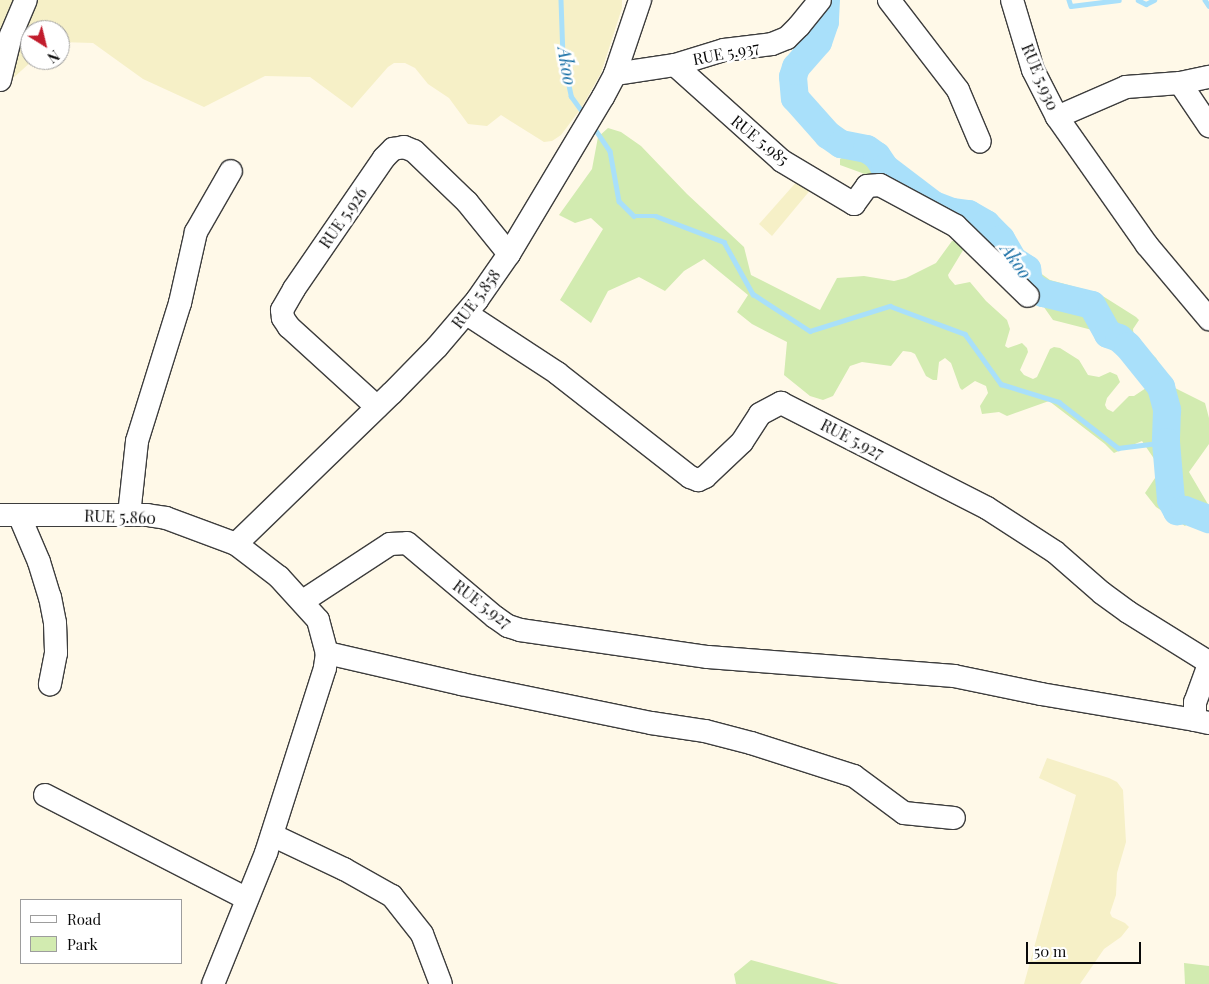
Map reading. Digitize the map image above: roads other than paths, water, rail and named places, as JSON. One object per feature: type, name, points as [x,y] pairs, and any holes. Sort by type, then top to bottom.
[{"type":"street","points":[[0,80],[6,34],[26,0]]},
{"type":"street","name":"RUE 5.858","points":[[236,544],[377,407],[467,314],[509,254],[604,97],[615,74],[640,0]]},
{"type":"street","points":[[889,0],[958,90],[980,142]]},
{"type":"street","name":"RUE 5.930","points":[[1012,0],[1034,70],[1057,117],[1126,87],[1180,83],[1209,77]]},
{"type":"street","name":"RUE 5.937","points":[[615,74],[675,65],[724,50],[772,44],[786,38],[799,26],[817,4]]},
{"type":"street","name":"RUE 5.985","points":[[675,65],[782,161],[854,204],[867,186],[880,185],[956,226],[1028,296]]},
{"type":"street","points":[[1180,83],[1209,126]]},
{"type":"street","points":[[1057,117],[1147,245],[1209,319]]},
{"type":"street","name":"RUE 5.926","points":[[377,407],[289,327],[283,318],[282,310],[294,289],[384,158],[393,149],[404,146],[414,151],[468,202],[509,254]]},
{"type":"street","points":[[129,515],[137,441],[180,303],[196,232],[232,171]]},
{"type":"street","name":"RUE 5.927","points":[[303,601],[390,544],[407,543],[495,617],[508,626],[520,630],[708,657],[954,676],[1041,694],[1202,721],[1195,702],[1208,667],[1205,660],[1128,612],[1102,593],[1056,552],[987,508],[781,403],[760,414],[742,442],[705,478],[698,480],[690,477],[557,373],[467,314]]},
{"type":"street","points":[[10,515],[38,562],[50,597],[55,623],[56,653],[50,684]]},
{"type":"street","name":"RUE 5.860","points":[[10,515],[129,515],[166,518],[236,544],[279,576],[303,601],[318,620],[327,653]]},
{"type":"street","points":[[213,984],[272,835],[326,668],[327,653],[461,684],[651,723],[705,731],[751,743],[854,776],[904,813],[954,818]]},
{"type":"street","points":[[45,795],[247,899]]},
{"type":"street","points":[[272,835],[344,869],[392,896],[422,934],[441,984]]},
{"type":"waterway","name":"Akoo","points":[[561,0],[563,57],[571,96],[584,114]]},
{"type":"waterway","name":"Akoo","points":[[826,0],[825,22],[818,42],[796,67],[793,77],[795,98],[828,135],[841,144],[867,149],[877,156],[885,168],[934,205],[952,212],[969,214],[986,224],[1001,239],[1013,260],[1027,269],[1029,281],[1033,287],[1043,293],[1092,305],[1108,334],[1119,338],[1128,346],[1161,387],[1167,410],[1166,442],[1171,500],[1177,511],[1185,510],[1209,519]]},
{"type":"waterway","points":[[1069,0],[1071,6],[1119,0]]},
{"type":"waterway","points":[[1138,0],[1146,4],[1154,0]]},
{"type":"waterway","points":[[1205,0],[1209,6]]},
{"type":"waterway","points":[[593,126],[610,151],[619,201],[634,216],[656,216],[724,242],[753,294],[810,331],[890,306],[965,334],[1001,384],[1059,402],[1118,448],[1166,442]]}]
